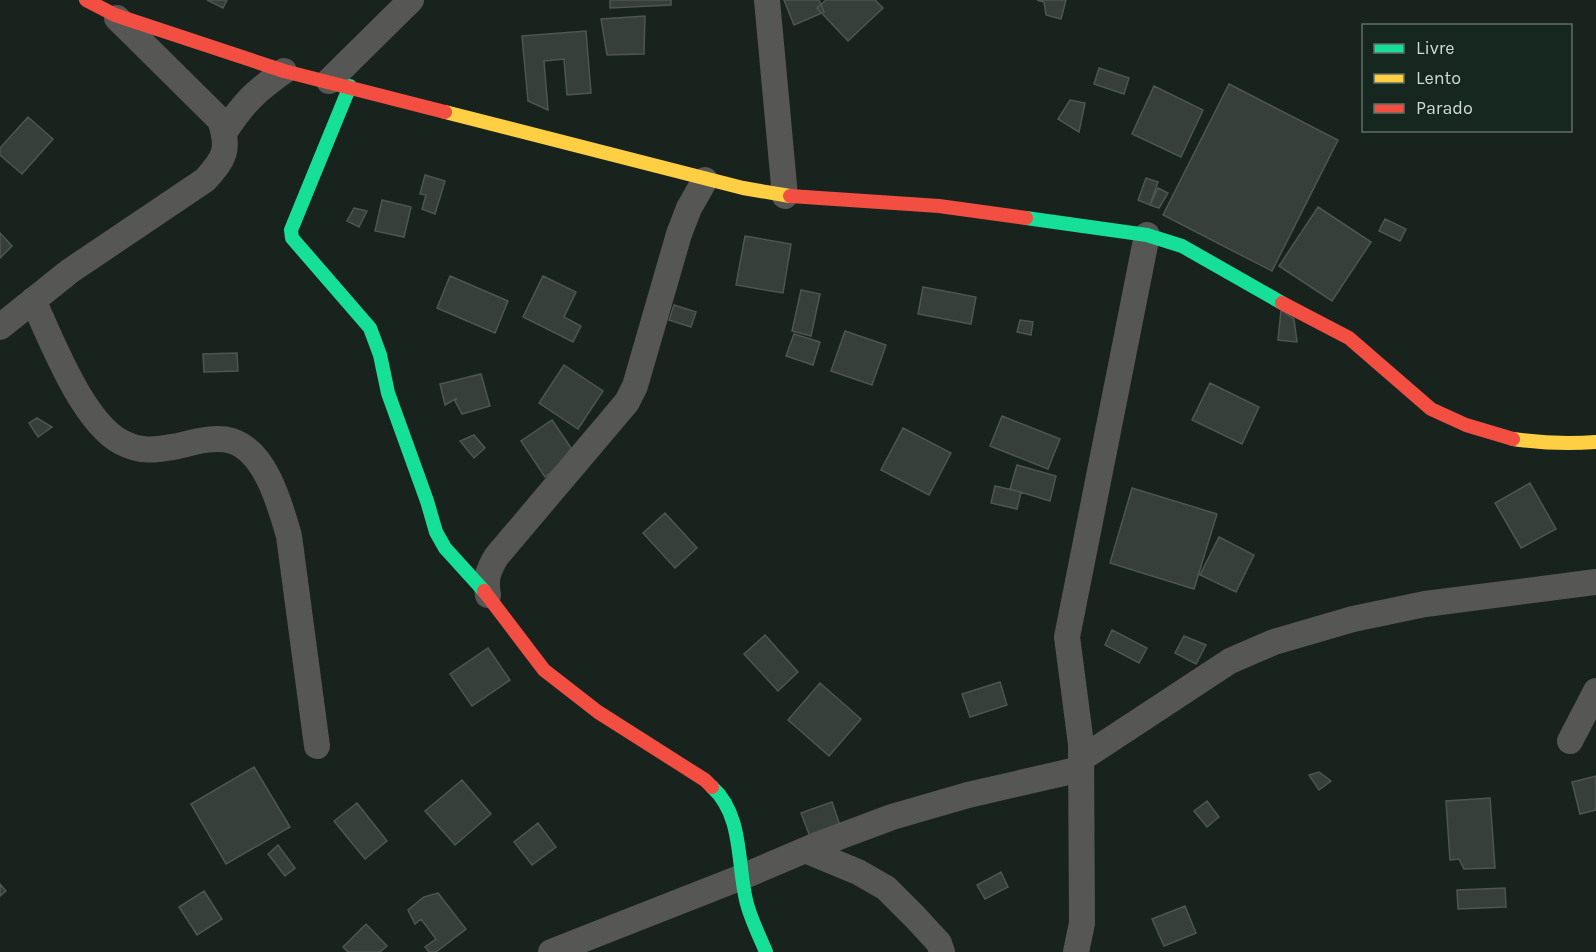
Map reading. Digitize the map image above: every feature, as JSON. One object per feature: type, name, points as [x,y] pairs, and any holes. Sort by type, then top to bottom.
[{"type":"street","points":[[86,0],[115,15],[284,70],[705,180],[785,195],[939,206],[1147,235],[1182,246],[1349,338],[1431,409],[1457,421],[1508,438],[1551,444],[1596,442]]},
{"type":"street","points":[[411,0],[339,84],[291,230],[292,237],[370,328],[380,356],[388,393],[428,501],[436,532],[445,548],[488,595],[544,670],[583,702],[705,780],[722,796],[733,818],[746,902],[766,952]]},
{"type":"street","points":[[767,0],[785,195]]},
{"type":"street","points":[[0,327],[70,271],[205,180],[218,166],[225,152],[224,133],[220,120],[115,15]]},
{"type":"street","points":[[224,133],[240,108],[254,93],[284,70]]},
{"type":"street","points":[[488,595],[485,582],[496,557],[627,402],[634,386],[679,234],[689,208],[705,180]]},
{"type":"street","points":[[1076,952],[1082,923],[1081,744],[1067,637],[1147,235]]},
{"type":"street","points":[[33,300],[81,398],[105,430],[120,441],[150,451],[216,439],[232,441],[246,448],[262,466],[280,506],[289,536],[317,746]]},
{"type":"street","points":[[551,952],[892,817],[1081,764],[1230,661],[1274,642],[1353,619],[1425,604],[1596,582]]},
{"type":"street","points":[[1570,741],[1596,691]]},
{"type":"street","points":[[805,850],[858,872],[886,888],[939,943],[942,952]]},
{"type":"building","points":[[207,0],[227,0],[223,8]]},
{"type":"building","points":[[610,0],[671,0],[671,5],[610,8]]},
{"type":"building","points":[[784,0],[819,0],[824,12],[794,25]]},
{"type":"building","points":[[826,0],[875,0],[883,8],[848,41],[817,8]]},
{"type":"building","points":[[1037,0],[1066,0],[1061,19],[1046,15],[1044,2]]},
{"type":"building","points":[[645,16],[644,54],[607,55],[601,19]]},
{"type":"building","points":[[586,31],[591,93],[567,95],[564,59],[544,61],[548,110],[528,101],[522,36]]},
{"type":"building","points":[[1099,68],[1129,78],[1124,94],[1094,84]]},
{"type":"building","points":[[1229,84],[1338,140],[1272,271],[1163,215]]},
{"type":"building","points":[[1154,86],[1203,110],[1181,157],[1132,134]]},
{"type":"building","points":[[1070,100],[1085,103],[1079,132],[1058,119]]},
{"type":"building","points":[[28,117],[53,139],[22,174],[0,155],[0,148]]},
{"type":"building","points":[[425,175],[445,181],[435,214],[422,209],[426,195],[420,194]]},
{"type":"building","points":[[1146,178],[1158,182],[1150,205],[1138,200]]},
{"type":"building","points":[[1158,188],[1168,193],[1159,208],[1150,205]]},
{"type":"building","points":[[382,200],[411,207],[404,237],[375,231]]},
{"type":"building","points":[[1318,207],[1371,242],[1332,301],[1279,266]]},
{"type":"building","points":[[354,208],[367,211],[359,227],[347,221]]},
{"type":"building","points":[[1385,219],[1406,229],[1400,241],[1379,231]]},
{"type":"building","points":[[0,233],[12,246],[0,258]]},
{"type":"building","points":[[745,236],[791,244],[783,293],[736,285]]},
{"type":"building","points":[[450,276],[508,301],[495,333],[437,308]]},
{"type":"building","points":[[543,276],[576,292],[564,317],[581,326],[573,342],[523,317]]},
{"type":"building","points":[[923,287],[976,297],[971,324],[918,314]]},
{"type":"building","points":[[801,290],[820,294],[811,336],[792,331]]},
{"type":"building","points":[[674,305],[696,312],[691,327],[669,320]]},
{"type":"building","points":[[1281,310],[1294,319],[1297,342],[1278,340]]},
{"type":"building","points":[[1020,320],[1033,322],[1031,335],[1017,332]]},
{"type":"building","points":[[845,331],[886,345],[872,385],[831,371]]},
{"type":"building","points":[[794,334],[820,342],[813,365],[786,356]]},
{"type":"building","points":[[237,353],[238,371],[204,372],[203,354]]},
{"type":"building","points":[[564,365],[603,391],[578,429],[539,403]]},
{"type":"building","points":[[481,374],[490,406],[462,414],[455,401],[457,398],[445,405],[440,384]]},
{"type":"building","points":[[1210,383],[1259,407],[1242,444],[1192,420]]},
{"type":"building","points":[[1002,416],[1060,439],[1048,469],[990,446]]},
{"type":"building","points":[[37,418],[52,427],[38,437],[29,423]]},
{"type":"building","points":[[552,420],[576,455],[545,477],[521,441]]},
{"type":"building","points":[[903,428],[951,453],[929,495],[881,470]]},
{"type":"building","points":[[474,435],[485,448],[474,458],[460,441]]},
{"type":"building","points":[[1017,465],[1056,476],[1050,501],[1010,489]]},
{"type":"building","points":[[1530,483],[1556,529],[1521,548],[1495,503]]},
{"type":"building","points":[[995,486],[1021,492],[1017,509],[991,503]]},
{"type":"building","points":[[1132,488],[1217,514],[1194,589],[1110,563]]},
{"type":"building","points":[[665,513],[697,548],[675,568],[643,533]]},
{"type":"building","points":[[1219,537],[1254,555],[1236,592],[1200,575]]},
{"type":"building","points":[[1112,630],[1147,648],[1139,663],[1105,645]]},
{"type":"building","points":[[765,635],[798,672],[778,691],[744,654]]},
{"type":"building","points":[[1184,636],[1206,645],[1196,664],[1175,653]]},
{"type":"building","points":[[488,648],[510,680],[472,706],[450,674]]},
{"type":"building","points":[[1000,682],[1007,705],[970,717],[962,694]]},
{"type":"building","points":[[820,683],[861,719],[829,756],[788,720]]},
{"type":"building","points":[[254,767],[290,827],[226,864],[191,804]]},
{"type":"building","points":[[1319,772],[1331,781],[1319,790],[1309,775]]},
{"type":"building","points":[[1596,776],[1596,810],[1580,814],[1572,782]]},
{"type":"building","points":[[462,780],[491,814],[455,845],[425,811]]},
{"type":"building","points":[[1490,798],[1495,868],[1464,869],[1459,859],[1450,860],[1446,801]]},
{"type":"building","points":[[1207,801],[1219,817],[1207,827],[1194,811]]},
{"type":"building","points":[[832,802],[842,831],[812,842],[801,813]]},
{"type":"building","points":[[357,803],[387,841],[365,859],[334,821]]},
{"type":"building","points":[[538,823],[556,847],[532,865],[514,842]]},
{"type":"building","points":[[278,845],[295,868],[285,876],[268,854]]},
{"type":"building","points":[[1001,872],[1008,887],[985,899],[977,885]]},
{"type":"building","points":[[0,884],[6,891],[0,896]]},
{"type":"building","points":[[1505,888],[1506,907],[1458,909],[1457,890]]},
{"type":"building","points":[[204,891],[222,919],[197,935],[179,907]]},
{"type":"building","points":[[438,893],[466,929],[436,952],[429,952],[425,947],[436,939],[421,919],[415,924],[408,910],[424,897]]},
{"type":"building","points":[[1185,906],[1196,933],[1164,946],[1152,919]]},
{"type":"building","points":[[366,924],[387,946],[380,952],[348,952],[343,947]]},
{"type":"traffic: fast","points":[[350,86],[291,230],[292,238],[370,328],[380,355],[388,393],[436,532],[445,548],[484,591]]},
{"type":"traffic: fast","points":[[1026,218],[1147,235],[1182,246],[1282,303]]},
{"type":"traffic: fast","points":[[712,787],[722,798],[734,825],[746,900],[766,952]]},
{"type":"traffic: slow","points":[[445,112],[743,188],[790,196]]},
{"type":"traffic: slow","points":[[1513,439],[1554,443],[1596,442]]},
{"type":"traffic: jam","points":[[86,0],[115,15],[284,71],[445,112]]},
{"type":"traffic: jam","points":[[790,196],[939,206],[1026,218]]},
{"type":"traffic: jam","points":[[1282,303],[1349,338],[1431,409],[1466,425],[1513,439]]},
{"type":"traffic: jam","points":[[484,591],[544,670],[598,712],[705,780],[712,787]]}]
